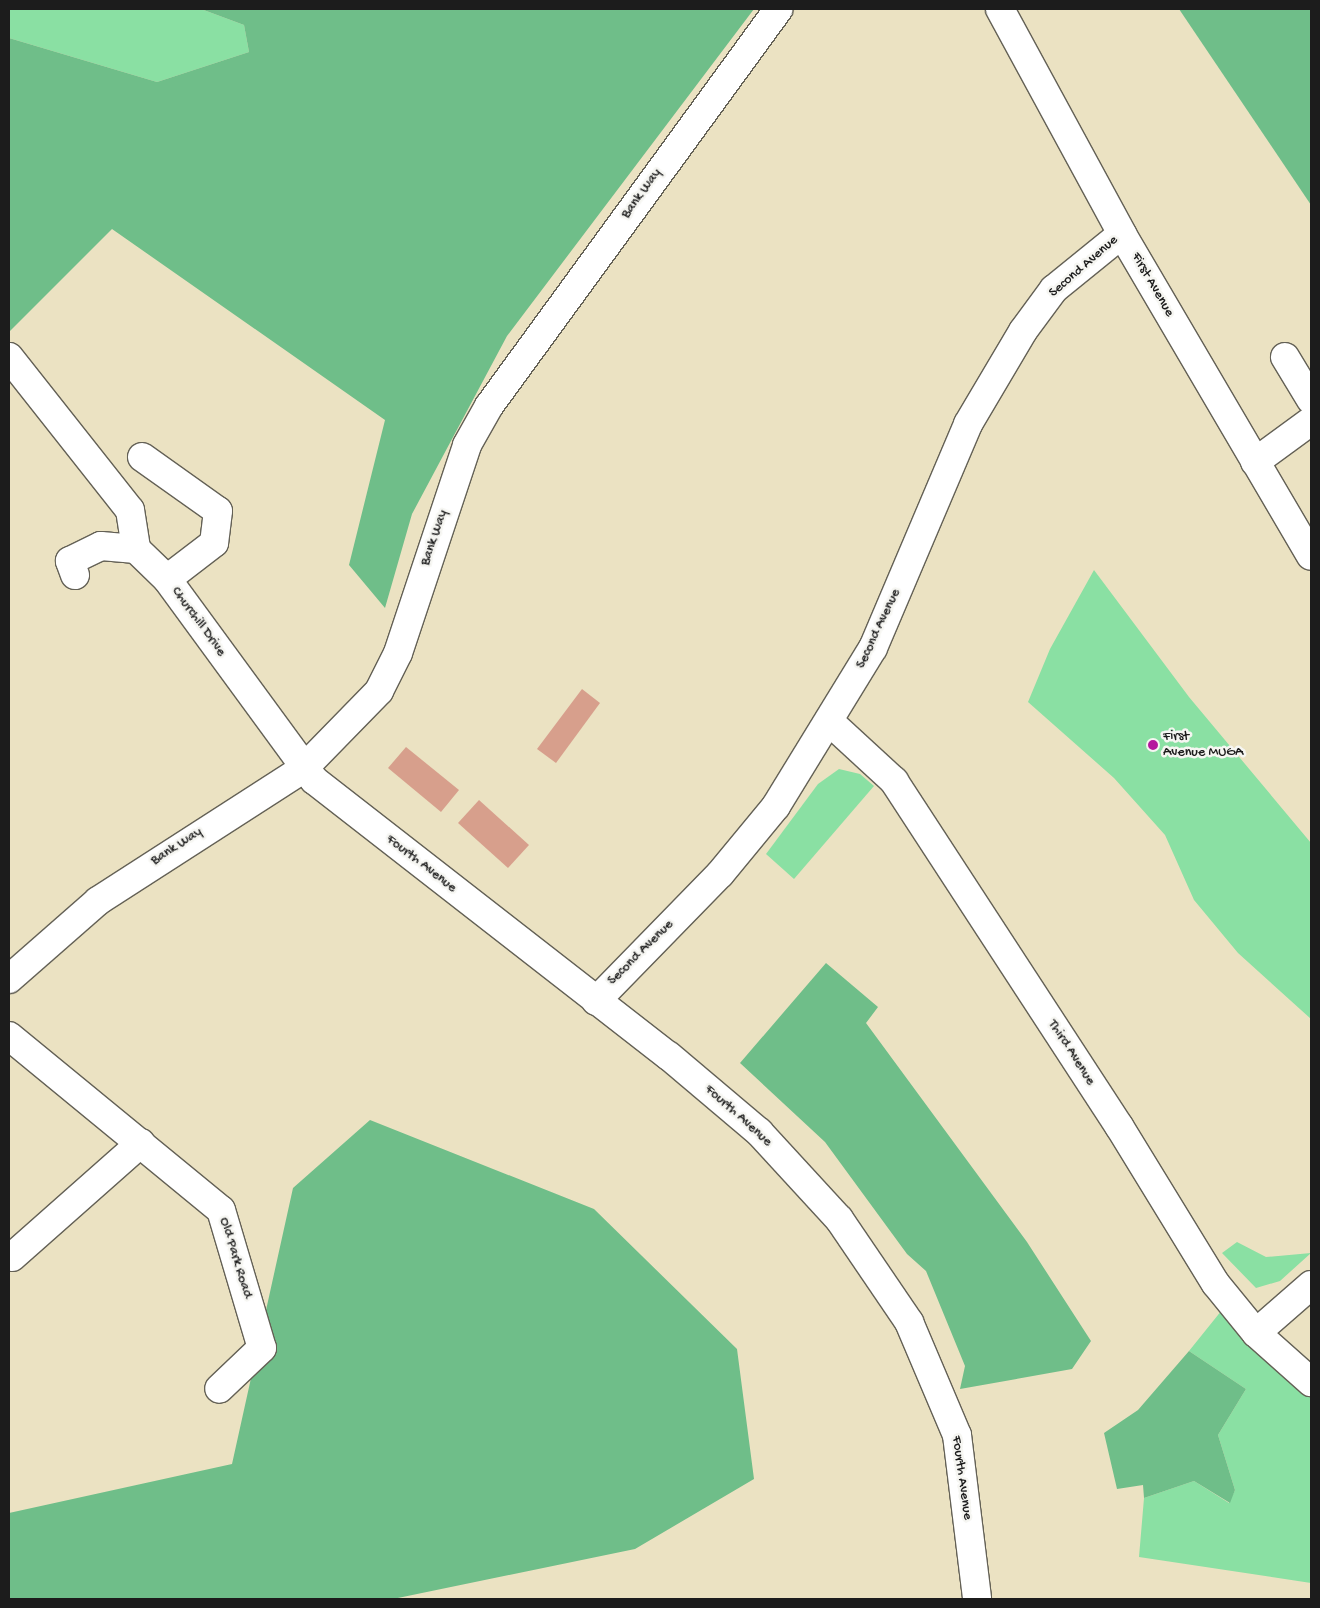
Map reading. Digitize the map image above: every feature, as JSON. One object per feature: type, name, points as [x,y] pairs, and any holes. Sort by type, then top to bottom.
[{"type":"street","name":"Bank Way","points":[[9,979],[98,901],[303,768],[379,691],[398,653],[467,445],[489,406],[778,9]]},
{"type":"street","name":"First Avenue","points":[[1000,9],[1122,234],[1311,556]]},
{"type":"street","name":"Second Avenue","points":[[596,1001],[726,866],[776,806],[831,723],[873,648],[968,424],[1024,330],[1054,289],[1122,234]]},
{"type":"street","points":[[9,357],[130,510],[136,549],[100,546],[70,561],[75,575]]},
{"type":"street","points":[[1285,357],[1311,400]]},
{"type":"street","points":[[1255,462],[1311,421]]},
{"type":"street","points":[[142,457],[218,511],[214,543],[167,578]]},
{"type":"street","name":"Churchill Drive","points":[[136,549],[167,578],[303,768]]},
{"type":"street","name":"Third Avenue","points":[[831,723],[894,781],[1119,1126],[1216,1284],[1256,1333],[1311,1382]]},
{"type":"street","name":"Fourth Avenue","points":[[303,768],[759,1132],[839,1219],[909,1322],[957,1435],[977,1599]]},
{"type":"street","name":"Old Park Road","points":[[9,1036],[221,1210],[262,1348],[219,1389]]},
{"type":"street","points":[[12,1257],[141,1143]]},
{"type":"street","points":[[1256,1333],[1311,1285]]},
{"type":"green space","points":[[9,9],[201,9],[244,25],[249,52],[157,82],[9,38]]},
{"type":"green space","points":[[201,9],[754,9],[507,336],[412,514],[385,608],[349,565],[385,420],[112,229],[9,332],[9,38],[157,82],[249,52],[244,25]]},
{"type":"green space","points":[[1179,9],[1311,9],[1311,205]]},
{"type":"green space","points":[[1094,570],[1189,697],[1311,843],[1311,1019],[1238,953],[1194,900],[1165,835],[1114,778],[1028,702],[1050,649]]},
{"type":"green space","points":[[839,769],[860,774],[874,786],[794,879],[766,854],[818,784]]},
{"type":"green space","points":[[826,963],[878,1007],[866,1023],[1027,1242],[1091,1341],[1072,1369],[960,1389],[965,1366],[926,1271],[907,1254],[825,1142],[740,1063]]},
{"type":"green space","points":[[370,1120],[594,1209],[737,1349],[754,1479],[635,1549],[393,1599],[9,1599],[9,1513],[232,1464],[293,1188]]},
{"type":"green space","points":[[1237,1242],[1266,1257],[1311,1253],[1280,1281],[1256,1288],[1222,1253]]},
{"type":"green space","points":[[1222,1310],[1291,1383],[1311,1398],[1311,1583],[1139,1557],[1144,1498],[1194,1481],[1229,1503],[1235,1490],[1218,1435],[1246,1389],[1189,1351]]},
{"type":"green space","points":[[1189,1351],[1246,1389],[1218,1435],[1235,1490],[1230,1503],[1194,1481],[1144,1498],[1143,1485],[1117,1489],[1104,1433],[1138,1410]]},
{"type":"building","points":[[582,689],[600,703],[556,763],[537,749]]},
{"type":"building","points":[[406,747],[459,790],[441,812],[388,768]]},
{"type":"building","points":[[479,800],[529,845],[508,868],[458,823]]},
{"type":"place","name":"First Avenue MUGA","points":[[1153,745]]}]
